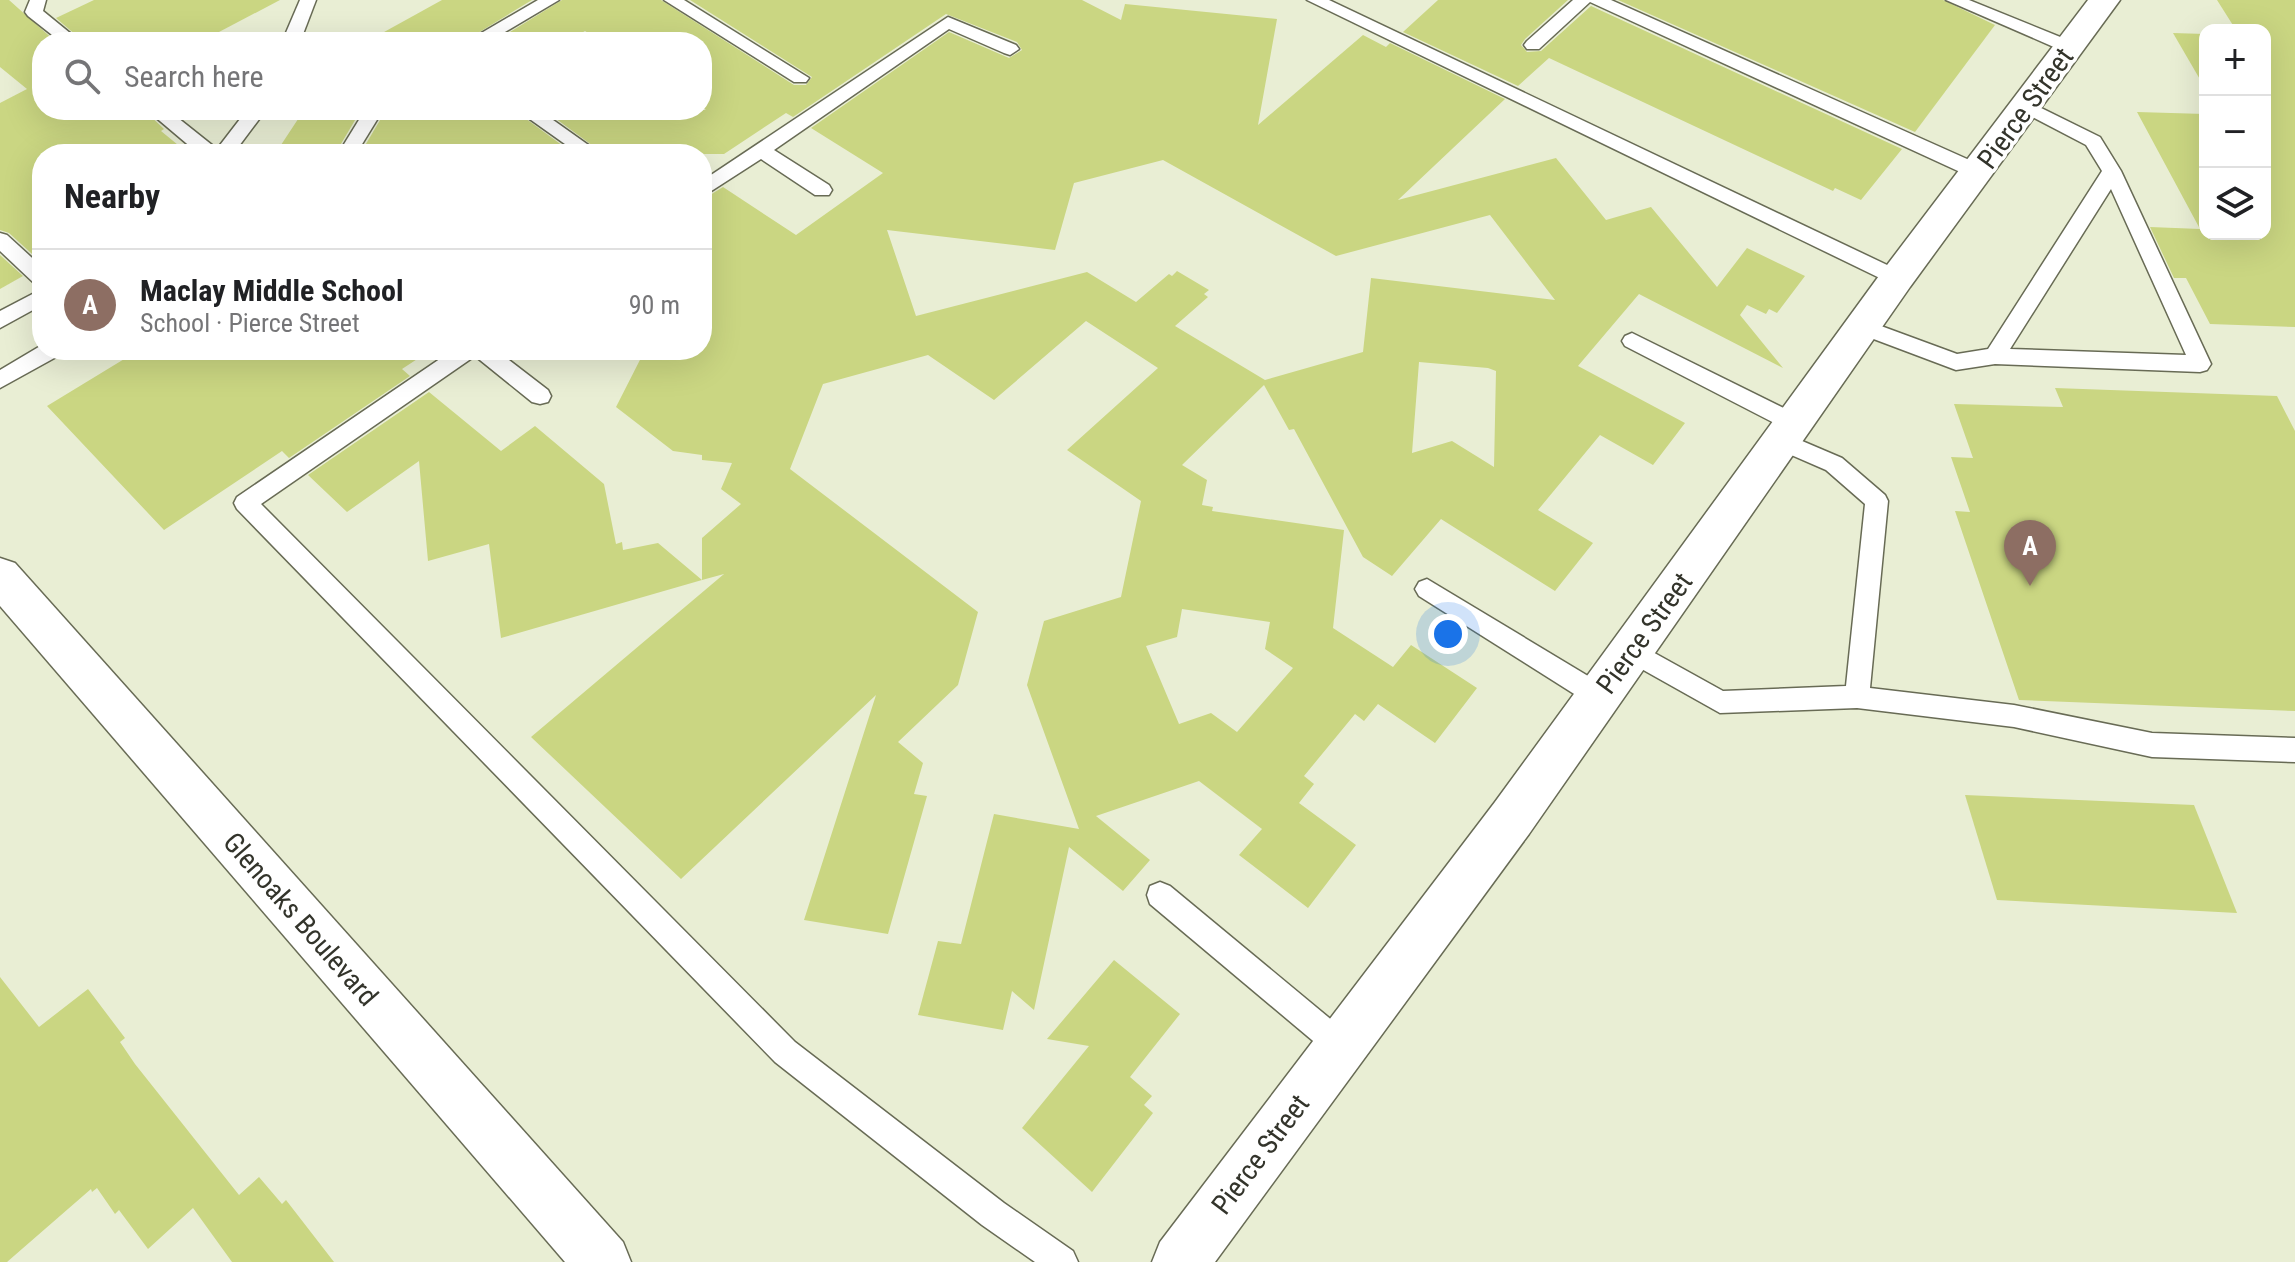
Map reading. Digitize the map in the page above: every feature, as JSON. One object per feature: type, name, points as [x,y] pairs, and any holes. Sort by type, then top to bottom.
[{"type":"street","name":"Pierce Street","points":[[1180,1262],[1512,818],[1897,278],[2104,0]]},
{"type":"street","name":"Glenoaks Boulevard","points":[[0,576],[603,1262]]},
{"type":"lane","points":[[38,0],[34,12],[59,32]]},
{"type":"lane","points":[[295,32],[308,0]]},
{"type":"lane","points":[[493,32],[551,0]]},
{"type":"lane","points":[[672,0],[800,78]]},
{"type":"lane","points":[[1315,0],[1897,278]]},
{"type":"lane","points":[[1533,45],[1583,0]]},
{"type":"lane","points":[[1597,0],[1978,172]]},
{"type":"lane","points":[[1954,0],[2069,47]]},
{"type":"lane","points":[[712,183],[948,22],[1010,49]]},
{"type":"lane","points":[[1862,327],[1956,362],[1995,356],[2200,364],[2112,171],[2093,141],[2025,106]]},
{"type":"lane","points":[[168,120],[198,144]]},
{"type":"lane","points":[[231,144],[249,120]]},
{"type":"lane","points":[[353,144],[368,120]]},
{"type":"lane","points":[[541,120],[577,144]]},
{"type":"lane","points":[[761,150],[822,190]]},
{"type":"lane","points":[[1995,356],[2112,171]]},
{"type":"lane","points":[[0,240],[32,270]]},
{"type":"lane","points":[[0,320],[32,302]]},
{"type":"lane","points":[[1632,341],[1787,432],[1834,464],[1877,501],[1857,697]]},
{"type":"lane","points":[[0,380],[34,360]]},
{"type":"lane","points":[[454,360],[245,503],[785,1052],[993,1214],[1062,1262]]},
{"type":"lane","points":[[495,360],[540,396]]},
{"type":"lane","points":[[1427,589],[1599,696]]},
{"type":"lane","points":[[1631,651],[1720,702],[1857,697],[2014,716],[2152,745],[2295,750]]},
{"type":"lane","points":[[1160,895],[1341,1046]]},
{"type":"building","points":[[0,0],[9,0],[45,32],[32,32],[32,120],[155,120],[164,129],[161,131],[177,144],[32,144],[32,254],[9,233],[0,230],[0,103],[27,89],[0,67]]},
{"type":"building","points":[[94,0],[280,0],[219,32],[72,32],[56,18]]},
{"type":"building","points":[[442,0],[532,0],[479,32],[384,32]]},
{"type":"building","points":[[562,0],[661,0],[711,32],[587,32],[510,32]]},
{"type":"building","points":[[690,0],[1082,0],[1121,20],[1125,4],[1277,19],[1258,125],[1363,35],[1386,47],[1390,43],[1505,99],[1398,200],[1556,158],[1606,220],[1651,207],[1717,287],[1747,248],[1805,276],[1777,313],[1769,309],[1766,314],[1747,305],[1740,315],[1783,368],[1639,294],[1578,366],[1685,423],[1653,465],[1600,435],[1538,510],[1593,543],[1555,591],[1441,519],[1392,576],[1363,557],[1294,429],[1289,430],[1264,385],[1182,465],[1207,480],[1202,505],[1213,507],[1212,511],[1344,530],[1333,628],[1393,667],[1411,645],[1477,688],[1435,743],[1378,704],[1364,721],[1355,714],[1304,776],[1314,784],[1299,803],[1356,845],[1308,908],[1239,855],[1262,829],[1199,781],[1096,816],[1150,860],[1123,891],[1069,847],[1034,1010],[1012,991],[1003,1030],[918,1015],[938,941],[961,944],[994,814],[1079,829],[1027,685],[1044,621],[1121,597],[1141,501],[1067,450],[1158,368],[1086,321],[994,400],[928,355],[823,384],[790,469],[978,612],[958,685],[898,742],[923,763],[914,794],[927,796],[888,934],[804,920],[876,695],[681,879],[531,737],[724,574],[702,580],[702,538],[741,504],[721,489],[732,463],[702,460],[702,455],[673,451],[616,407],[640,360],[712,360],[712,194],[723,187],[796,235],[883,173],[811,128],[949,32],[1009,58],[1022,50],[1017,42],[946,14],[793,117],[786,113],[724,154],[712,154],[712,144],[590,144],[558,120],[712,120],[712,33],[794,85],[806,85],[812,77]],"holes":[[[1163,160],[1336,256],[1490,215],[1555,300],[1371,278],[1363,352],[1265,380],[1175,326],[1208,297],[1204,294],[1209,290],[1177,271],[1172,276],[1169,274],[1136,302],[1087,272],[916,316],[887,230],[1055,250],[1074,183]],[[1419,362],[1496,371],[1494,467],[1452,441],[1412,453]],[[1182,609],[1270,622],[1265,649],[1293,668],[1237,732],[1211,713],[1179,724],[1146,646],[1177,637]]]},
{"type":"building","points":[[1438,0],[1568,0],[1525,39],[1521,45],[1527,52],[1541,51],[1591,6],[1902,149],[1861,200],[1835,188],[1833,191],[1549,58],[1518,86],[1403,32]]},
{"type":"building","points":[[1618,0],[1943,0],[1995,25],[1915,132]]},
{"type":"building","points":[[2217,0],[2295,0],[2295,327],[2210,324],[2186,278],[2174,278],[2150,227],[2199,229],[2199,240],[2271,240],[2271,24],[2232,24]]},
{"type":"building","points":[[2173,33],[2199,34],[2199,78]]},
{"type":"building","points":[[2137,112],[2199,114],[2199,227]]},
{"type":"building","points":[[297,120],[355,120],[341,144],[282,144]]},
{"type":"building","points":[[380,120],[528,120],[560,144],[366,144]]},
{"type":"building","points":[[0,255],[23,276],[0,289]]},
{"type":"building","points":[[123,360],[416,360],[402,369],[410,376],[289,458],[282,451],[164,530],[47,406]]},
{"type":"building","points":[[2055,388],[2277,396],[2295,431],[2295,711],[2019,700],[1955,511],[1970,512],[1951,457],[1973,458],[1954,404],[2063,407]]},
{"type":"building","points":[[429,392],[501,451],[535,426],[604,484],[616,544],[622,542],[623,550],[658,543],[702,580],[501,638],[489,544],[428,561],[419,461],[347,512],[308,475]]},
{"type":"building","points":[[1965,795],[2194,805],[2237,913],[1997,900]]},
{"type":"building","points":[[1114,960],[1180,1014],[1130,1077],[1152,1096],[1144,1105],[1153,1113],[1092,1192],[1022,1128],[1089,1046],[1047,1039]]},
{"type":"building","points":[[0,977],[39,1027],[88,989],[125,1038],[120,1042],[135,1064],[239,1195],[259,1177],[282,1204],[286,1200],[334,1262],[232,1262],[193,1208],[148,1249],[119,1210],[115,1214],[97,1188],[92,1192],[91,1189],[7,1262],[0,1262]]},
{"type":"place","name":"Maclay Middle School","points":[[2030,586]]}]
